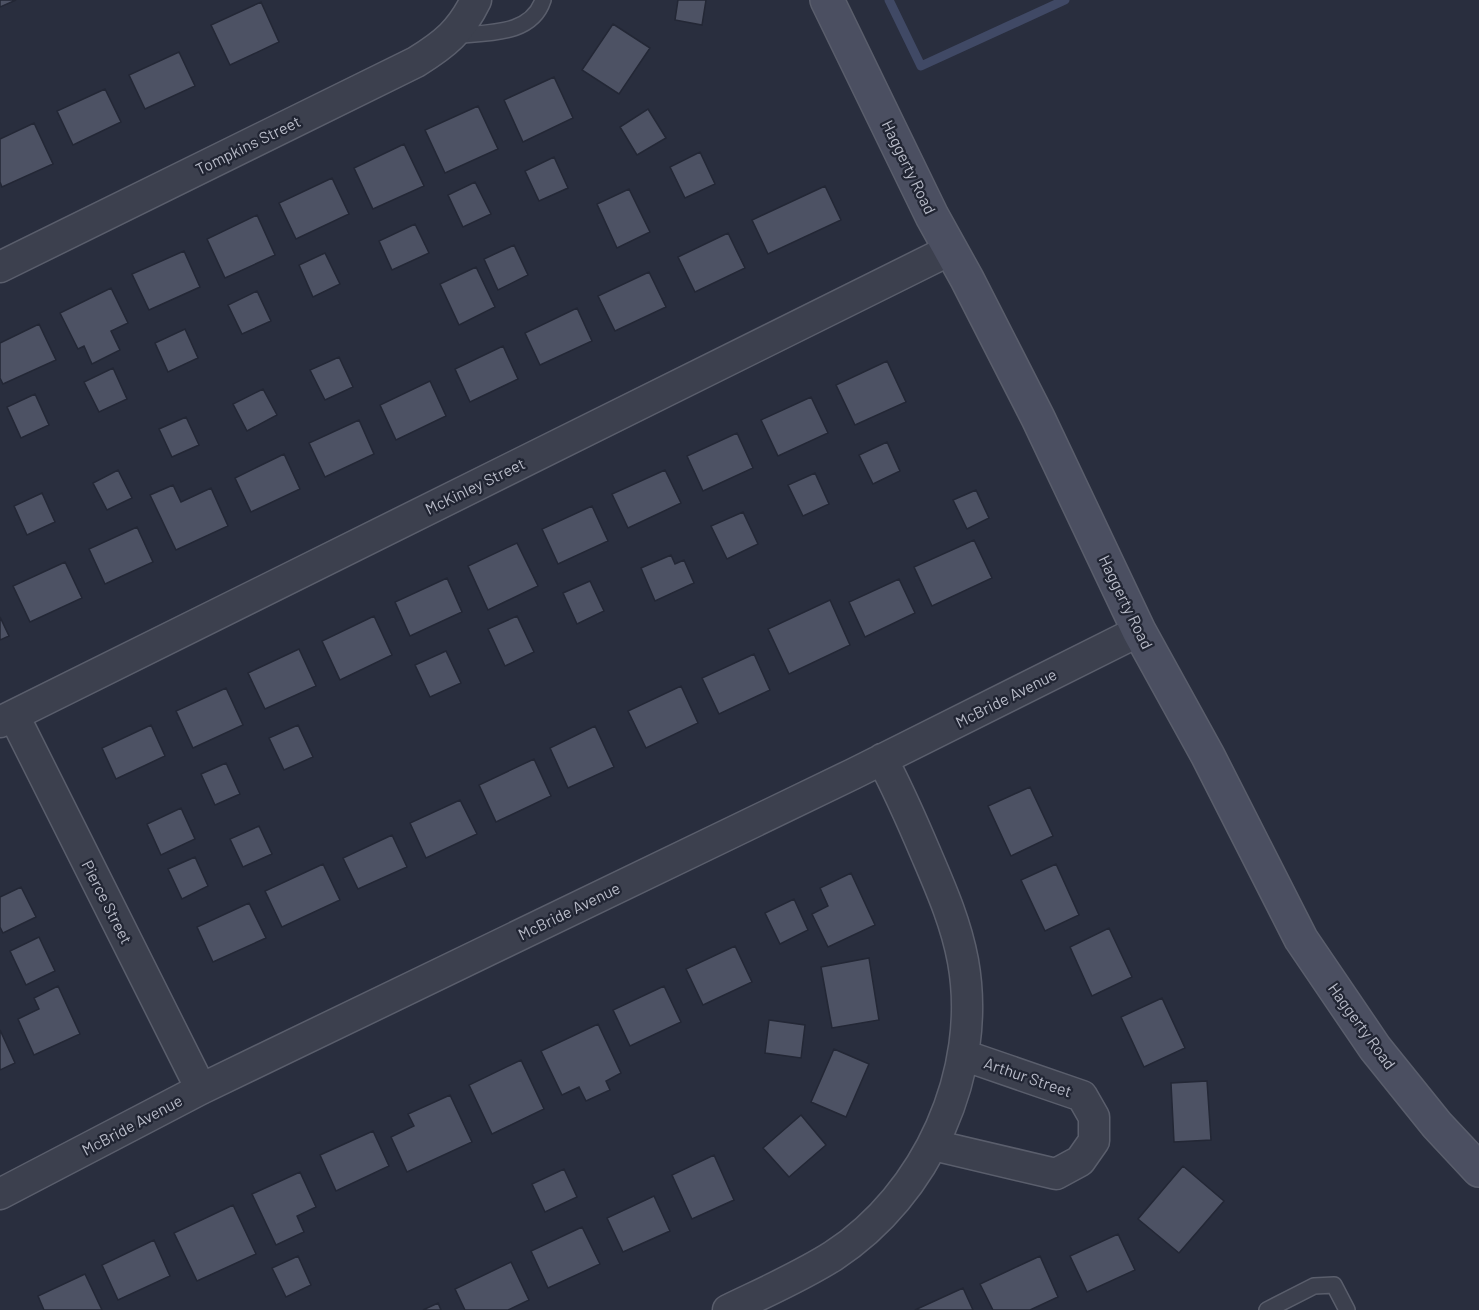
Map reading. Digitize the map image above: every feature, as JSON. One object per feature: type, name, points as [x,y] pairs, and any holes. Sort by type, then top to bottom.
[{"type":"main road","name":"Haggerty Road","points":[[827,0],[950,250],[1038,418],[1139,632],[1208,756],[1301,939],[1376,1048],[1437,1125],[1479,1170]]},
{"type":"street","name":"Tompkins Street","points":[[0,267],[416,62],[438,49],[453,36],[466,21],[476,0]]},
{"type":"street","name":"McKinley Street","points":[[7,719],[950,250]]},
{"type":"street","name":"McBride Avenue","points":[[0,1194],[201,1089],[1139,632]]},
{"type":"street","name":"Pierce Street","points":[[7,719],[201,1089]]},
{"type":"street","name":"Arthur Street","points":[[728,1310],[834,1255],[883,1214],[907,1185],[933,1145],[950,1106],[963,1055],[967,1008],[963,961],[950,911],[906,805],[882,759]]},
{"type":"street","name":"Arthur Street","points":[[933,1145],[1056,1174],[1080,1161],[1094,1141],[1094,1117],[1083,1095],[963,1055]]},
{"type":"lane","points":[[453,36],[501,32],[517,27],[532,18],[541,7],[543,0]]},
{"type":"lane","points":[[1267,1310],[1314,1286],[1334,1284],[1347,1310]]},
{"type":"building","points":[[0,0],[16,0],[0,7]]},
{"type":"building","points":[[678,0],[706,0],[702,25],[675,20]]},
{"type":"building","points":[[261,2],[279,42],[230,65],[211,25]]},
{"type":"building","points":[[613,24],[650,48],[619,94],[582,70]]},
{"type":"building","points":[[179,52],[195,86],[145,109],[129,75]]},
{"type":"building","points":[[554,77],[573,118],[523,142],[504,100]]},
{"type":"building","points":[[105,89],[121,122],[73,145],[57,111]]},
{"type":"building","points":[[478,106],[498,149],[445,173],[425,130]]},
{"type":"building","points":[[648,109],[666,138],[637,155],[620,127]]},
{"type":"building","points":[[34,123],[53,164],[2,187],[0,139]]},
{"type":"building","points":[[404,144],[424,186],[373,209],[354,168]]},
{"type":"building","points":[[700,152],[715,184],[685,198],[670,167]]},
{"type":"building","points":[[554,157],[568,188],[539,201],[525,171]]},
{"type":"building","points":[[332,178],[349,214],[296,239],[279,203]]},
{"type":"building","points":[[475,182],[491,214],[463,227],[448,195]]},
{"type":"building","points":[[825,186],[841,220],[768,254],[752,220]]},
{"type":"building","points":[[629,189],[650,232],[617,248],[597,204]]},
{"type":"building","points":[[257,215],[275,255],[225,278],[207,239]]},
{"type":"building","points":[[415,224],[429,253],[392,270],[379,241]]},
{"type":"building","points":[[728,233],[745,268],[695,292],[678,257]]},
{"type":"building","points":[[514,245],[528,275],[498,290],[484,259]]},
{"type":"building","points":[[184,251],[200,287],[149,310],[132,274]]},
{"type":"building","points":[[325,253],[340,284],[313,297],[299,265]]},
{"type":"building","points":[[476,267],[495,307],[459,325],[440,284]]},
{"type":"building","points":[[649,272],[666,307],[615,331],[598,296]]},
{"type":"building","points":[[111,288],[128,323],[111,331],[120,350],[92,364],[84,346],[78,349],[60,313]]},
{"type":"building","points":[[257,291],[271,321],[242,334],[228,305]]},
{"type":"building","points":[[577,308],[592,341],[540,365],[525,333]]},
{"type":"building","points":[[39,324],[56,360],[3,384],[0,378],[0,343]]},
{"type":"building","points":[[185,329],[198,358],[168,372],[155,343]]},
{"type":"building","points":[[503,346],[518,379],[470,402],[455,369]]},
{"type":"building","points":[[339,357],[353,387],[325,400],[310,370]]},
{"type":"building","points":[[887,361],[906,402],[855,425],[836,385]]},
{"type":"building","points":[[113,368],[127,399],[99,412],[84,382]]},
{"type":"building","points":[[430,381],[446,416],[396,440],[380,405]]},
{"type":"building","points":[[263,389],[277,415],[247,431],[233,404]]},
{"type":"building","points":[[35,394],[49,425],[21,438],[7,407]]},
{"type":"building","points":[[811,397],[828,433],[778,456],[761,420]]},
{"type":"building","points":[[186,417],[199,445],[172,457],[159,429]]},
{"type":"building","points":[[359,420],[374,454],[325,477],[309,443]]},
{"type":"building","points":[[737,433],[753,468],[703,491],[687,456]]},
{"type":"building","points":[[887,442],[900,471],[873,484],[859,455]]},
{"type":"building","points":[[284,454],[300,489],[251,512],[235,478]]},
{"type":"building","points":[[118,470],[132,498],[107,510],[93,483]]},
{"type":"building","points":[[665,470],[681,503],[628,528],[612,494]]},
{"type":"building","points":[[815,473],[829,504],[803,516],[788,485]]},
{"type":"building","points":[[173,485],[181,502],[211,488],[228,526],[176,550],[150,495]]},
{"type":"building","points":[[976,490],[989,518],[967,529],[953,500]]},
{"type":"building","points":[[42,493],[55,522],[27,535],[14,506]]},
{"type":"building","points":[[592,506],[608,541],[558,564],[542,529]]},
{"type":"building","points":[[743,512],[758,544],[727,559],[711,526]]},
{"type":"building","points":[[137,527],[153,562],[105,584],[89,549]]},
{"type":"building","points":[[974,540],[992,578],[932,606],[914,567]]},
{"type":"building","points":[[517,543],[538,586],[488,610],[468,566]]},
{"type":"building","points":[[671,555],[675,564],[684,560],[694,583],[655,601],[641,568]]},
{"type":"building","points":[[65,562],[82,598],[30,622],[13,586]]},
{"type":"building","points":[[447,578],[462,612],[410,636],[395,602]]},
{"type":"building","points":[[899,579],[915,613],[865,637],[849,602]]},
{"type":"building","points":[[590,581],[604,611],[577,624],[563,593]]},
{"type":"building","points":[[830,600],[850,645],[789,674],[768,629]]},
{"type":"building","points":[[374,616],[392,655],[340,680],[322,641]]},
{"type":"building","points":[[517,616],[534,652],[505,666],[488,629]]},
{"type":"building","points":[[0,617],[9,636],[0,640]]},
{"type":"building","points":[[299,649],[316,686],[265,709],[248,673]]},
{"type":"building","points":[[446,651],[461,683],[430,697],[415,665]]},
{"type":"building","points":[[754,654],[770,690],[719,714],[702,678]]},
{"type":"building","points":[[681,686],[698,723],[646,748],[628,711]]},
{"type":"building","points":[[226,688],[243,725],[193,748],[176,711]]},
{"type":"building","points":[[151,725],[165,756],[116,779],[102,748]]},
{"type":"building","points":[[298,725],[313,757],[284,770],[269,738]]},
{"type":"building","points":[[595,726],[614,767],[568,788],[550,748]]},
{"type":"building","points":[[534,759],[551,796],[496,822],[479,785]]},
{"type":"building","points":[[226,763],[240,794],[215,805],[201,774]]},
{"type":"building","points":[[1030,787],[1053,836],[1011,856],[988,806]]},
{"type":"building","points":[[460,800],[477,834],[426,858],[410,823]]},
{"type":"building","points":[[181,808],[195,839],[161,855],[147,824]]},
{"type":"building","points":[[259,826],[272,854],[243,867],[230,839]]},
{"type":"building","points":[[392,835],[407,867],[358,889],[343,858]]},
{"type":"building","points":[[195,857],[208,886],[182,899],[168,869]]},
{"type":"building","points":[[323,864],[340,900],[282,927],[265,891]]},
{"type":"building","points":[[1056,864],[1079,915],[1045,931],[1021,880]]},
{"type":"building","points":[[851,873],[875,925],[828,947],[812,914],[828,906],[820,888]]},
{"type":"building","points":[[21,887],[36,917],[3,933],[0,927],[0,897]]},
{"type":"building","points":[[794,899],[808,930],[780,944],[765,913]]},
{"type":"building","points":[[249,903],[266,938],[213,962],[197,927]]},
{"type":"building","points":[[1109,928],[1132,977],[1092,996],[1070,947]]},
{"type":"building","points":[[39,937],[55,971],[26,985],[10,951]]},
{"type":"building","points":[[735,946],[752,982],[703,1005],[686,969]]},
{"type":"building","points":[[869,958],[879,1020],[832,1028],[821,967]]},
{"type":"building","points":[[58,986],[80,1034],[34,1055],[18,1019],[39,1009],[34,998]]},
{"type":"building","points":[[664,986],[681,1022],[630,1046],[613,1010]]},
{"type":"building","points":[[1162,998],[1185,1048],[1144,1067],[1121,1017]]},
{"type":"building","points":[[769,1020],[805,1025],[801,1058],[765,1053]]},
{"type":"building","points":[[598,1024],[621,1073],[606,1081],[610,1090],[586,1101],[579,1087],[562,1095],[541,1051]]},
{"type":"building","points":[[0,1030],[15,1063],[0,1070]]},
{"type":"building","points":[[834,1049],[869,1064],[846,1117],[811,1102]]},
{"type":"building","points":[[521,1060],[544,1109],[492,1134],[469,1085]]},
{"type":"building","points":[[1207,1081],[1211,1140],[1174,1142],[1171,1083]]},
{"type":"building","points":[[450,1095],[472,1142],[407,1172],[391,1137],[414,1126],[408,1114]]},
{"type":"building","points":[[801,1115],[826,1145],[789,1177],[763,1148]]},
{"type":"building","points":[[373,1131],[389,1166],[336,1191],[320,1155]]},
{"type":"building","points":[[714,1155],[734,1200],[692,1219],[672,1175]]},
{"type":"building","points":[[1183,1166],[1224,1201],[1179,1253],[1138,1219]]},
{"type":"building","points":[[564,1169],[577,1197],[545,1212],[532,1184]]},
{"type":"building","points":[[300,1172],[316,1207],[297,1216],[304,1232],[276,1245],[252,1194]]},
{"type":"building","points":[[654,1196],[670,1231],[623,1252],[607,1218]]},
{"type":"building","points":[[233,1205],[256,1254],[197,1281],[174,1233]]},
{"type":"building","points":[[582,1227],[600,1264],[548,1288],[531,1251]]},
{"type":"building","points":[[1118,1234],[1135,1270],[1087,1292],[1070,1256]]},
{"type":"building","points":[[154,1240],[170,1276],[118,1300],[102,1265]]},
{"type":"building","points":[[298,1256],[311,1285],[286,1297],[272,1268]]},
{"type":"building","points":[[1040,1256],[1058,1297],[1030,1310],[993,1310],[980,1284]]},
{"type":"building","points":[[511,1262],[529,1300],[508,1310],[465,1310],[455,1289]]},
{"type":"building","points":[[85,1274],[102,1310],[44,1310],[38,1296]]},
{"type":"building","points":[[963,1288],[973,1310],[915,1310]]},
{"type":"building","points":[[438,1303],[441,1310],[423,1310]]},
{"type":"waterway","points":[[889,0],[921,66],[1065,0]]}]
